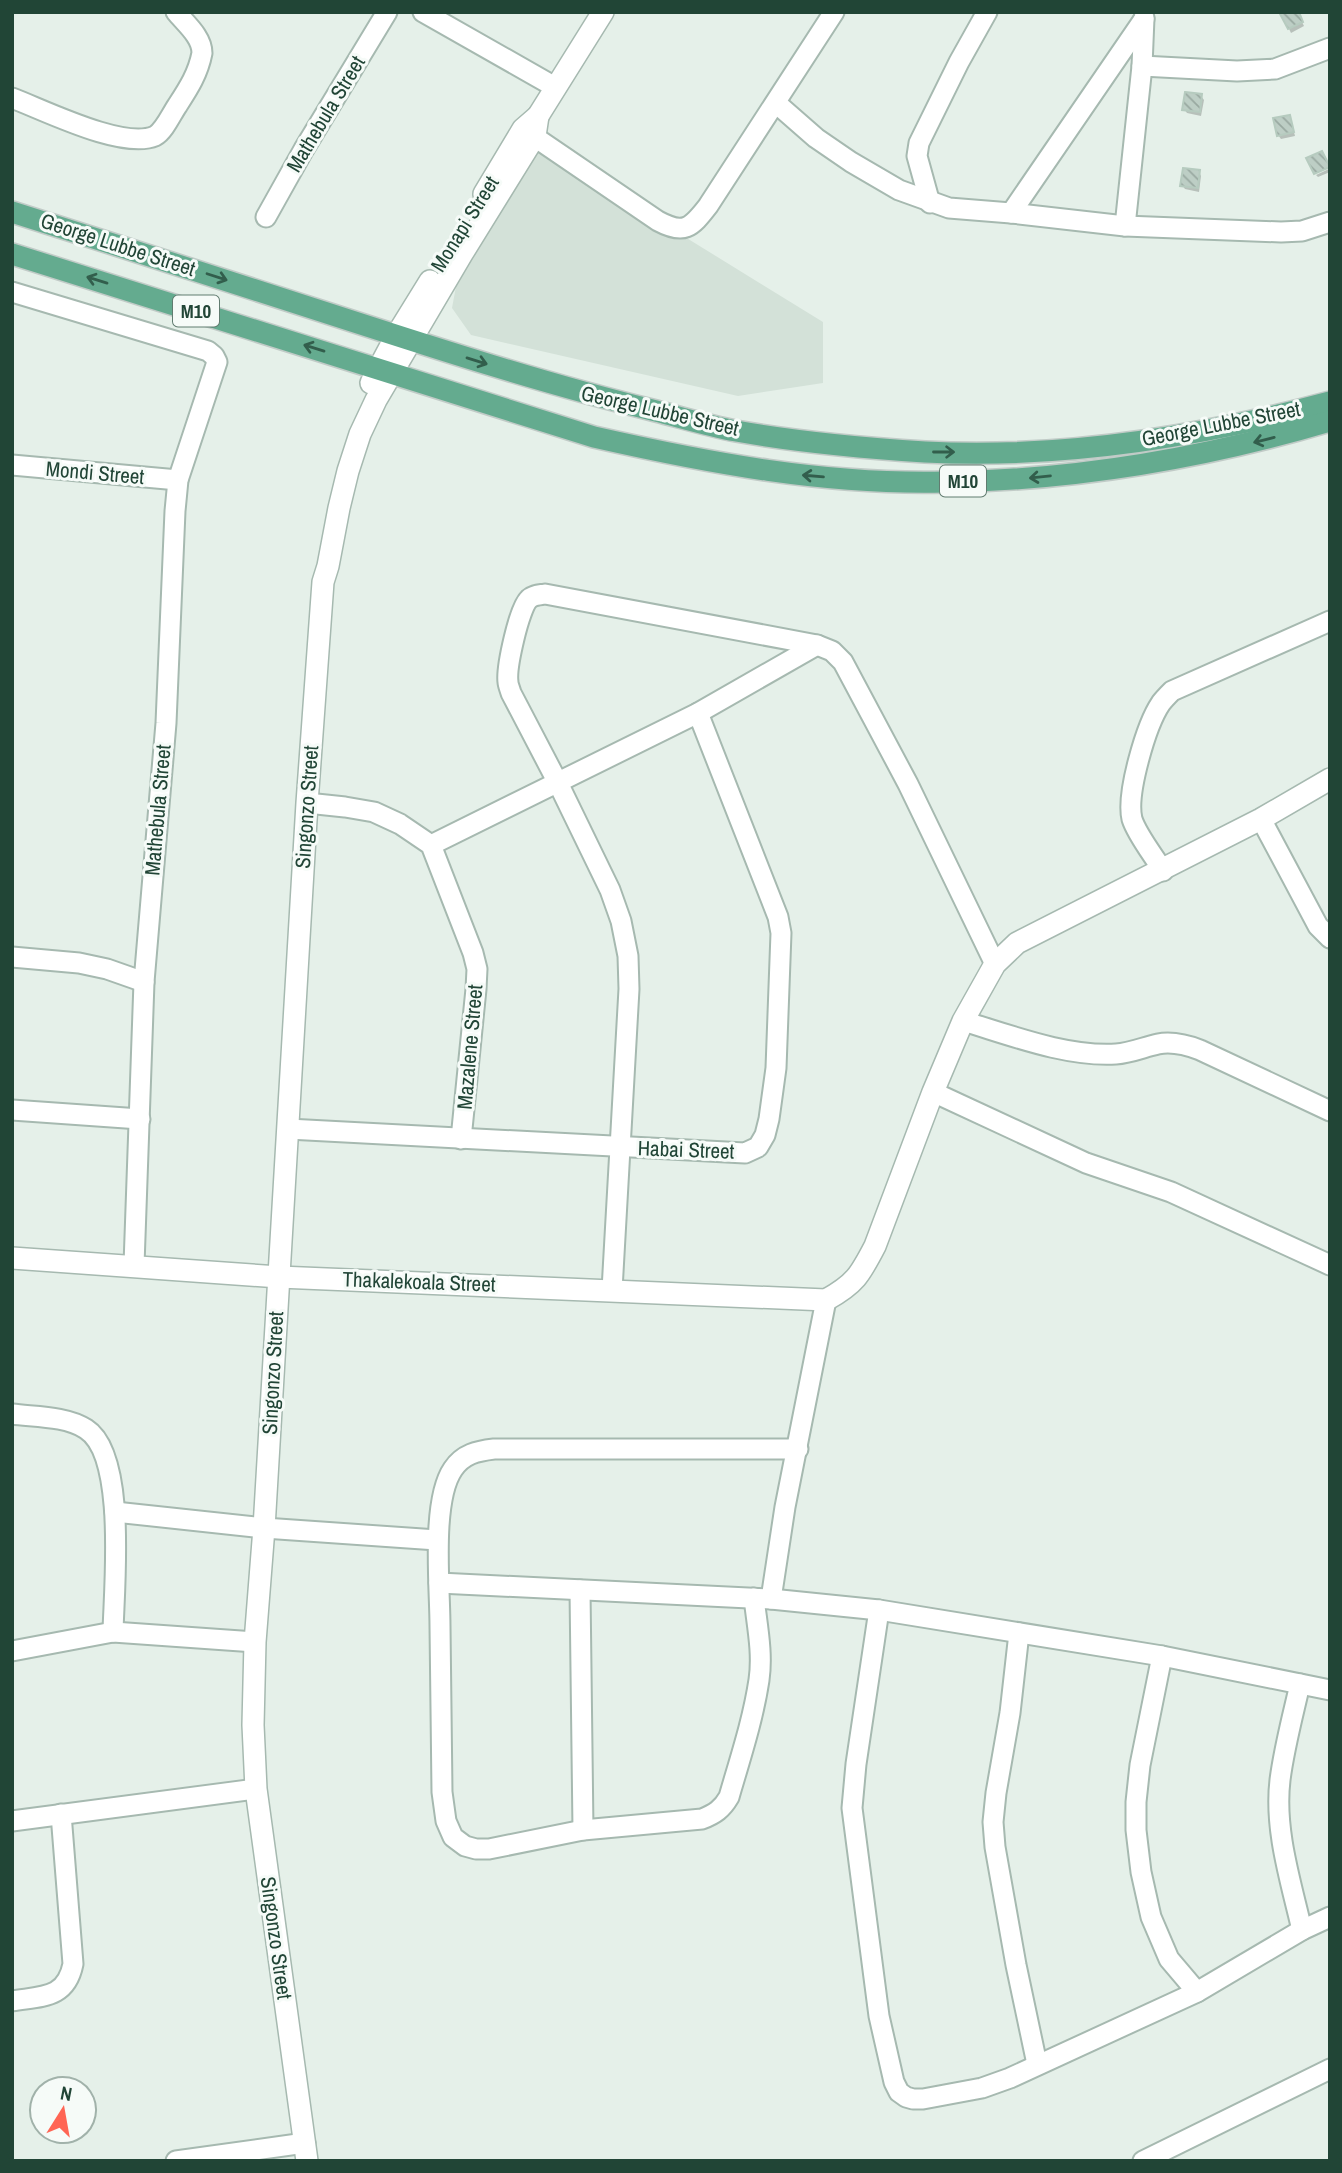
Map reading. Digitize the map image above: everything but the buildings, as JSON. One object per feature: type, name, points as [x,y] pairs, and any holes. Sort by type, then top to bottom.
[{"type":"main road","name":"George Lubbe Street","points":[[12,212],[577,392],[736,431],[834,444],[927,452],[988,452],[1100,446],[1228,427],[1330,402]]},
{"type":"main road","name":"George Lubbe Street","points":[[12,254],[594,437],[683,458],[795,474],[943,482],[1103,471],[1202,455],[1330,421]]},
{"type":"street","points":[[12,98],[93,130],[123,138],[144,139],[158,135],[193,83],[203,48],[197,36],[176,12]]},
{"type":"street","name":"Mathebula Street","points":[[266,217],[387,12]]},
{"type":"street","points":[[423,12],[555,87]]},
{"type":"street","name":"Monapi Street","points":[[404,338],[462,254],[555,87],[603,12]]},
{"type":"street","points":[[532,127],[658,220],[672,229],[684,229],[695,223],[834,12]]},
{"type":"street","points":[[930,203],[917,156],[919,143],[959,62],[988,12]]},
{"type":"street","points":[[1011,213],[1144,16]]},
{"type":"street","points":[[1125,226],[1142,66],[1144,16]]},
{"type":"street","points":[[1142,66],[1237,71],[1275,69],[1330,48]]},
{"type":"street","points":[[776,103],[816,138],[851,162],[899,190],[950,208],[1125,226],[1280,232],[1301,230],[1330,222]]},
{"type":"street","name":"Mathebula Street","points":[[12,292],[208,351],[217,362],[178,480],[166,723],[144,982],[134,1265]]},
{"type":"street","name":"Singonzo Street","points":[[306,2152],[256,1789],[253,1725],[256,1642],[323,582],[342,496],[360,434],[386,371],[404,338]]},
{"type":"street","name":"Mondi Street","points":[[12,465],[178,480]]},
{"type":"street","points":[[612,1290],[629,989],[628,956],[621,921],[610,890],[510,693],[508,682],[521,614],[527,600],[545,594],[817,645],[832,651],[843,662],[908,784],[995,964]]},
{"type":"street","points":[[1163,871],[1133,822],[1129,805],[1132,784],[1153,717],[1161,702],[1172,691],[1330,621]]},
{"type":"street","points":[[307,803],[374,813],[400,824],[431,845],[698,713],[817,645]]},
{"type":"street","name":"Habai Street","points":[[288,1129],[745,1153],[758,1147],[765,1135],[769,1119],[776,1068],[781,933],[778,917],[698,713]]},
{"type":"street","points":[[798,1449],[494,1449],[475,1452],[461,1458],[451,1471],[444,1491],[437,1540],[442,1792],[446,1821],[453,1836],[465,1846],[489,1849],[583,1830],[702,1819],[723,1807],[729,1797],[748,1733],[759,1680],[762,1599],[798,1449],[826,1300],[849,1287],[875,1247],[933,1092],[963,1021],[995,964],[1017,943],[1261,820],[1330,779]]},
{"type":"street","points":[[1261,820],[1318,926],[1330,938]]},
{"type":"street","name":"Mazalene Street","points":[[431,845],[477,969],[461,1139]]},
{"type":"street","points":[[12,957],[79,963],[144,982]]},
{"type":"street","points":[[963,1021],[1045,1045],[1080,1051],[1116,1054],[1160,1044],[1180,1044],[1200,1049],[1330,1111]]},
{"type":"street","points":[[933,1092],[1086,1163],[1171,1192],[1330,1265]]},
{"type":"street","points":[[12,1110],[140,1119]]},
{"type":"street","name":"Thakalekoala Street","points":[[12,1258],[279,1277],[826,1300]]},
{"type":"street","points":[[12,1414],[72,1422],[96,1437],[105,1453],[115,1512],[113,1632]]},
{"type":"street","points":[[115,1512],[264,1528],[437,1540]]},
{"type":"street","points":[[439,1583],[762,1599],[879,1610],[1162,1656],[1330,1690]]},
{"type":"street","points":[[580,1590],[583,1830]]},
{"type":"street","points":[[879,1610],[852,1808],[878,2016],[894,2082],[899,2092],[913,2099],[923,2099],[982,2088],[1010,2078],[1197,1992],[1302,1930],[1330,1917]]},
{"type":"street","points":[[12,1651],[113,1632],[256,1642]]},
{"type":"street","points":[[1019,1633],[993,1822],[1016,1965],[1037,2064]]},
{"type":"street","points":[[1162,1656],[1140,1765],[1136,1802],[1137,1840],[1151,1917],[1169,1959],[1197,1992]]},
{"type":"street","points":[[1300,1684],[1280,1780],[1279,1816],[1284,1853],[1302,1930]]},
{"type":"street","points":[[12,1821],[256,1789]]},
{"type":"street","points":[[12,2001],[57,1992],[71,1974],[73,1964],[61,1814]]},
{"type":"street","points":[[1143,2161],[1330,2069]]},
{"type":"street","points":[[176,2161],[306,2152]]},
{"type":"shaded area","points":[[535,136],[672,229],[823,322],[823,383],[738,396],[471,335],[452,308],[462,254]]}]
